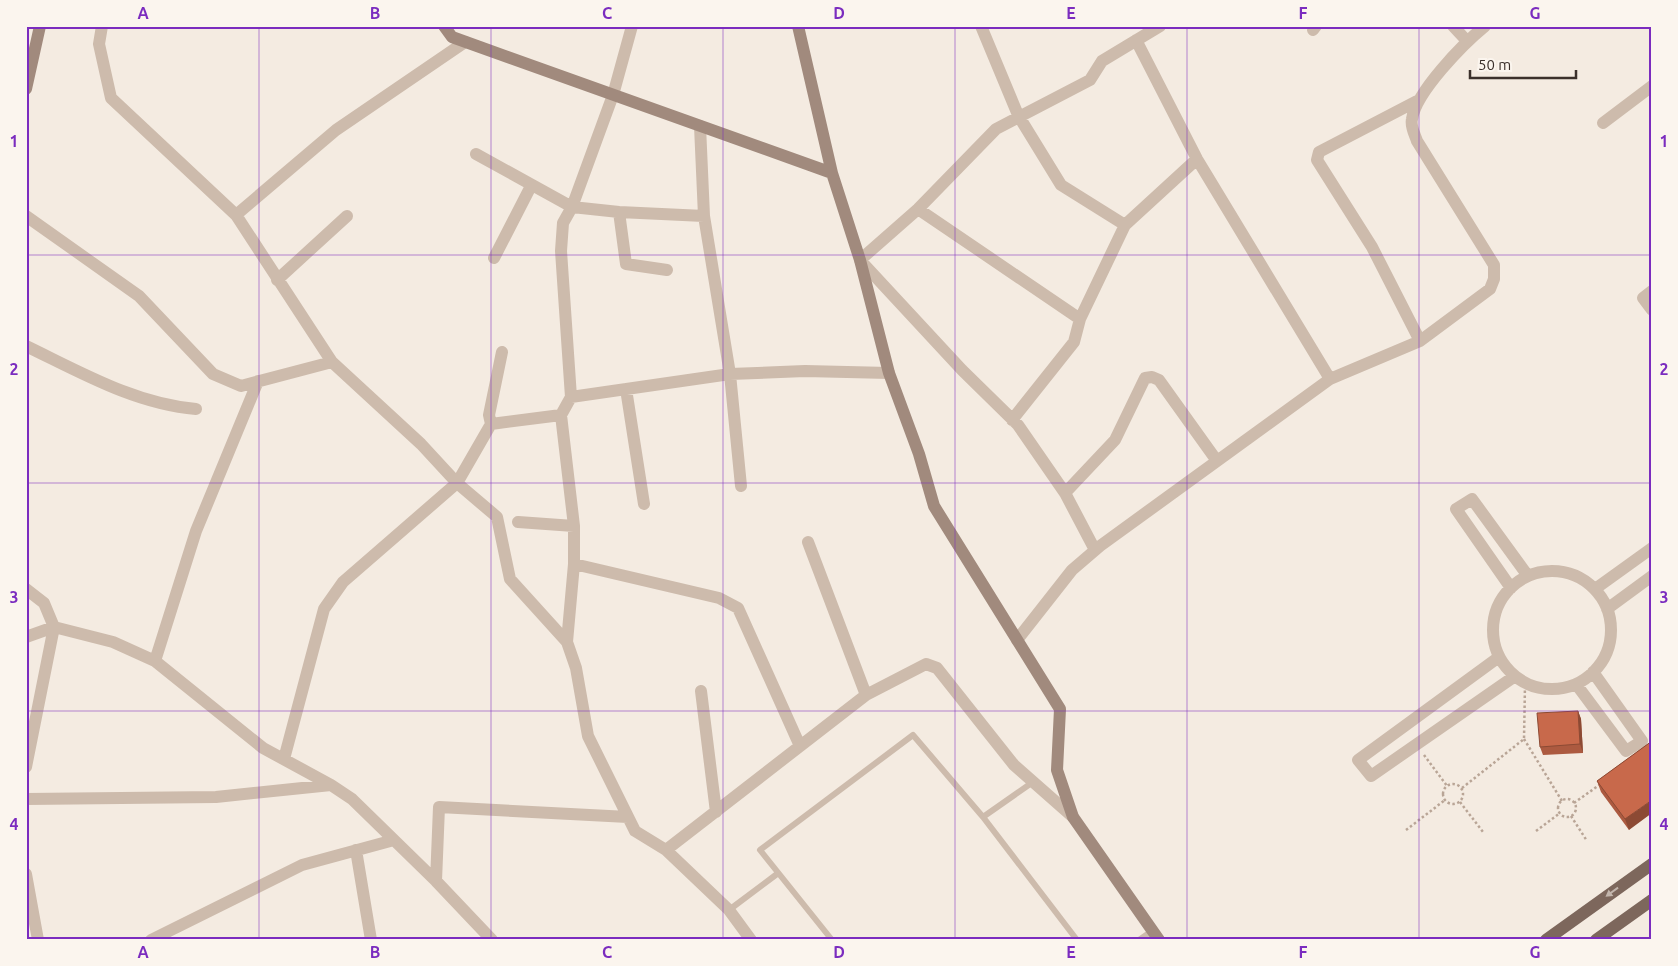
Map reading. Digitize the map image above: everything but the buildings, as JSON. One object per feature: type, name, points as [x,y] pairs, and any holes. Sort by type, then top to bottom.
[{"type":"main road","points":[[1546,940],[1652,864]]},
{"type":"main road","points":[[1596,940],[1652,900]]},
{"type":"street","points":[[26,90],[40,26]]},
{"type":"street","points":[[102,26],[100,44],[110,98],[236,215],[332,362],[421,444],[457,483],[497,517],[510,579],[567,642],[576,668],[588,736],[635,830],[666,850],[729,910],[751,940]]},
{"type":"street","points":[[444,26],[452,37],[465,42],[832,173]]},
{"type":"street","points":[[567,642],[574,564],[574,526],[562,415],[571,397],[561,250],[563,223],[572,207],[613,95],[632,26]]},
{"type":"street","points":[[798,26],[832,173],[860,260],[889,373],[919,454],[934,506],[1060,709],[1057,770],[1073,817]]},
{"type":"street","points":[[981,26],[1018,115],[1061,186],[1125,225]]},
{"type":"street","points":[[860,260],[918,209],[996,129],[1018,115],[1090,80],[1102,60],[1160,26]]},
{"type":"street","points":[[1453,26],[1467,41]]},
{"type":"street","points":[[1420,341],[1372,247],[1317,160],[1317,155],[1319,152],[1417,101],[1467,41],[1485,26]]},
{"type":"street","points":[[1136,40],[1198,160],[1330,379]]},
{"type":"street","points":[[236,215],[336,130],[465,42]]},
{"type":"street","points":[[1603,123],[1652,86]]},
{"type":"street","points":[[1017,640],[1072,570],[1095,550],[1330,379],[1420,341],[1490,289],[1494,279],[1494,265],[1417,142],[1411,121],[1417,101]]},
{"type":"street","points":[[700,126],[704,216],[730,374],[740,486]]},
{"type":"street","points":[[476,154],[572,207],[619,212],[704,216]]},
{"type":"street","points":[[1012,420],[1074,342],[1080,319],[1125,225],[1198,160]]},
{"type":"street","points":[[494,258],[531,186]]},
{"type":"street","points":[[918,209],[1080,319]]},
{"type":"street","points":[[619,212],[626,264],[667,270]]},
{"type":"street","points":[[26,216],[139,296],[213,374],[241,386],[332,362]]},
{"type":"street","points":[[277,280],[347,216]]},
{"type":"street","points":[[860,260],[1012,420],[1065,493],[1095,550]]},
{"type":"street","points":[[1652,291],[1643,298],[1652,310]]},
{"type":"street","points":[[26,346],[115,388],[171,407],[196,409]]},
{"type":"street","points":[[284,759],[324,610],[343,582],[457,483],[491,424],[489,415],[502,352]]},
{"type":"street","points":[[571,397],[730,374],[805,371],[889,373]]},
{"type":"street","points":[[1065,493],[1115,440],[1145,378],[1152,377],[1159,380],[1217,461]]},
{"type":"street","points":[[155,661],[196,531],[258,382]]},
{"type":"street","points":[[626,389],[644,504]]},
{"type":"street","points":[[491,424],[562,415]]},
{"type":"street","points":[[1511,588],[1456,509],[1472,499],[1528,576]]},
{"type":"street","points":[[518,522],[574,526]]},
{"type":"street","points":[[808,542],[866,695]]},
{"type":"street","points":[[1595,589],[1652,548]]},
{"type":"street","points":[[574,564],[719,598],[738,608],[800,746]]},
{"type":"street","points":[[1550,571],[1566,572],[1582,579],[1595,589],[1611,619],[1611,636],[1607,652],[1593,672],[1576,684],[1554,689],[1538,687],[1520,679],[1499,657],[1494,641],[1493,624],[1497,608],[1511,588],[1528,576],[1550,571]]},
{"type":"street","points":[[1607,609],[1652,576]]},
{"type":"street","points":[[26,589],[44,603],[54,626],[26,767]]},
{"type":"street","points":[[26,637],[54,626],[113,642],[155,661],[263,748],[331,785],[352,799],[436,881],[492,940]]},
{"type":"street","points":[[1499,657],[1358,760],[1371,776],[1520,679]]},
{"type":"street","points":[[666,850],[866,695],[926,664],[937,668],[1014,765],[1073,817],[1155,936]]},
{"type":"street","points":[[1576,684],[1626,751],[1642,741],[1593,672]]},
{"type":"street","points":[[702,691],[716,812]]},
{"type":"street","points":[[26,799],[216,797],[331,785]]},
{"type":"street","points":[[436,881],[440,808],[628,817]]},
{"type":"street","points":[[151,940],[302,865],[394,840]]},
{"type":"street","points":[[356,850],[371,940]]},
{"type":"street","points":[[26,874],[38,940]]},
{"type":"lane","points":[[832,940],[777,874],[760,850],[913,734],[982,817],[1077,940]]},
{"type":"lane","points":[[982,817],[1033,782]]},
{"type":"lane","points":[[729,910],[777,874]]},
{"type":"lane","points":[[1139,940],[1155,936]]},
{"type":"path","points":[[1520,679],[1524,740],[1562,801]]},
{"type":"path","points":[[1462,788],[1524,740]]},
{"type":"path","points":[[1417,745],[1447,786]]},
{"type":"path","points":[[1574,803],[1604,781]]},
{"type":"path","points":[[1454,784],[1462,788],[1464,797],[1460,802],[1453,805],[1445,800],[1443,792],[1447,786],[1454,784]]},
{"type":"path","points":[[1568,799],[1574,803],[1576,810],[1571,816],[1567,817],[1560,813],[1558,806],[1562,801],[1568,799]]},
{"type":"path","points":[[1406,830],[1445,800]]},
{"type":"path","points":[[1460,802],[1483,832]]},
{"type":"path","points":[[1536,831],[1560,813]]},
{"type":"path","points":[[1571,816],[1586,841]]}]
